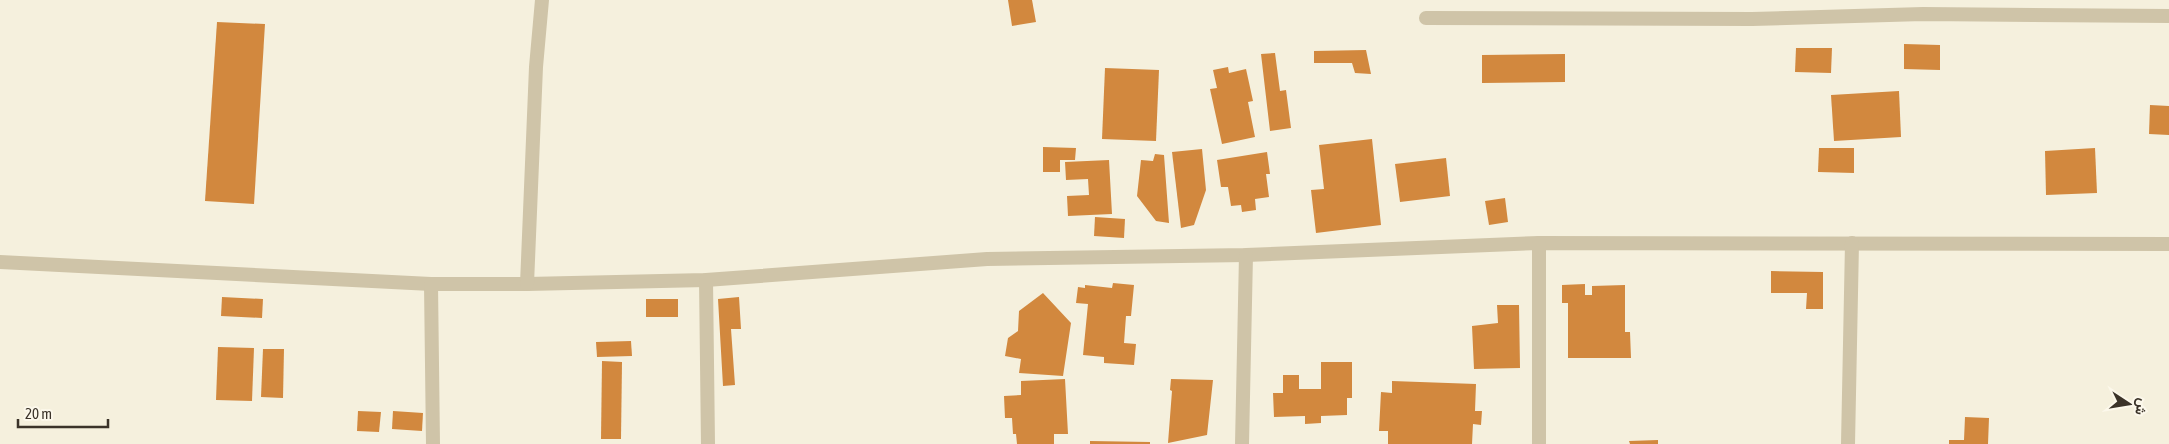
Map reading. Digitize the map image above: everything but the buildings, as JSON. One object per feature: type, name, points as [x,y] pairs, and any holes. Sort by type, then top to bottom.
[{"type":"street","points":[[527,284],[536,67],[542,0]]},
{"type":"street","points":[[1426,18],[1752,19],[1922,14],[2169,16]]},
{"type":"street","points":[[1539,243],[1539,444]]},
{"type":"street","points":[[0,262],[431,284],[527,284],[706,280],[987,259],[1246,255],[1539,243],[2169,244]]},
{"type":"street","points":[[1848,444],[1852,243]]},
{"type":"street","points":[[1242,444],[1246,255]]},
{"type":"street","points":[[706,280],[708,444]]},
{"type":"street","points":[[431,284],[433,444]]}]
